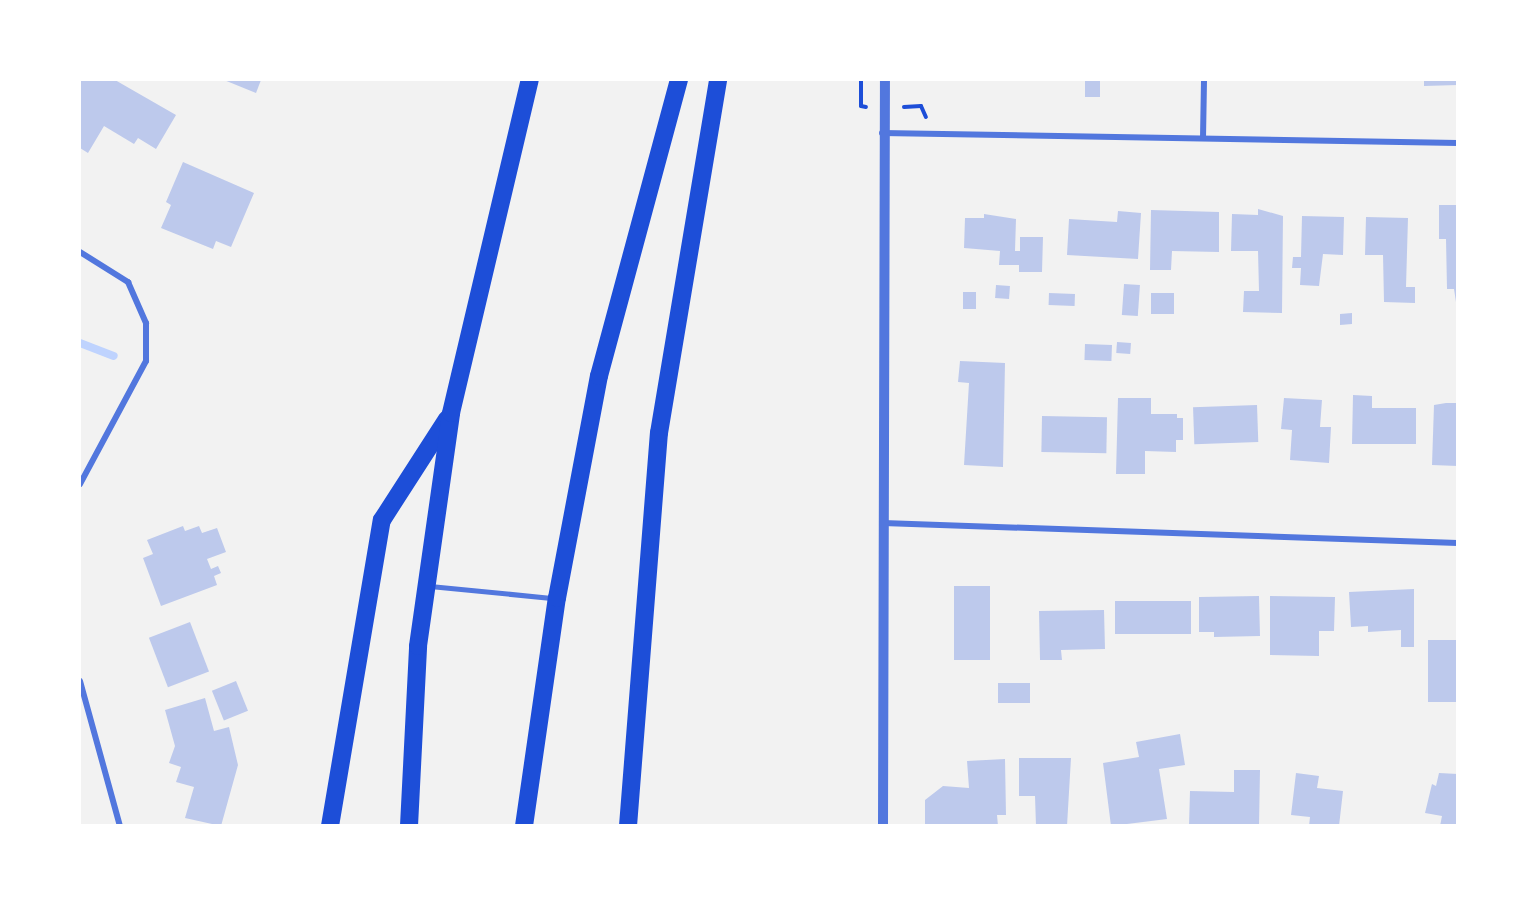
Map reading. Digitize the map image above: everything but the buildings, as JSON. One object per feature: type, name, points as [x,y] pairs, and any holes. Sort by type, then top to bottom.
[{"type":"highway","points":[[409,825],[425,585],[451,413],[530,80]]},
{"type":"highway","points":[[524,825],[557,598],[599,376],[679,80]]},
{"type":"highway","points":[[627,825],[659,433],[718,80]]},
{"type":"highway","points":[[330,825],[382,520],[451,413]]},
{"type":"street","points":[[884,825],[882,133],[885,80]]},
{"type":"street","points":[[1203,138],[1204,80]]},
{"type":"street","points":[[882,133],[1458,143]]},
{"type":"street","points":[[80,252],[128,282],[146,323],[146,362],[80,484]]},
{"type":"street","points":[[883,523],[1458,543]]},
{"type":"street","points":[[80,681],[120,825]]},
{"type":"lane","points":[[425,585],[557,598]]},
{"type":"path","points":[[861,80],[861,106],[869,107]]},
{"type":"waterway","points":[[80,343],[114,356]]}]
